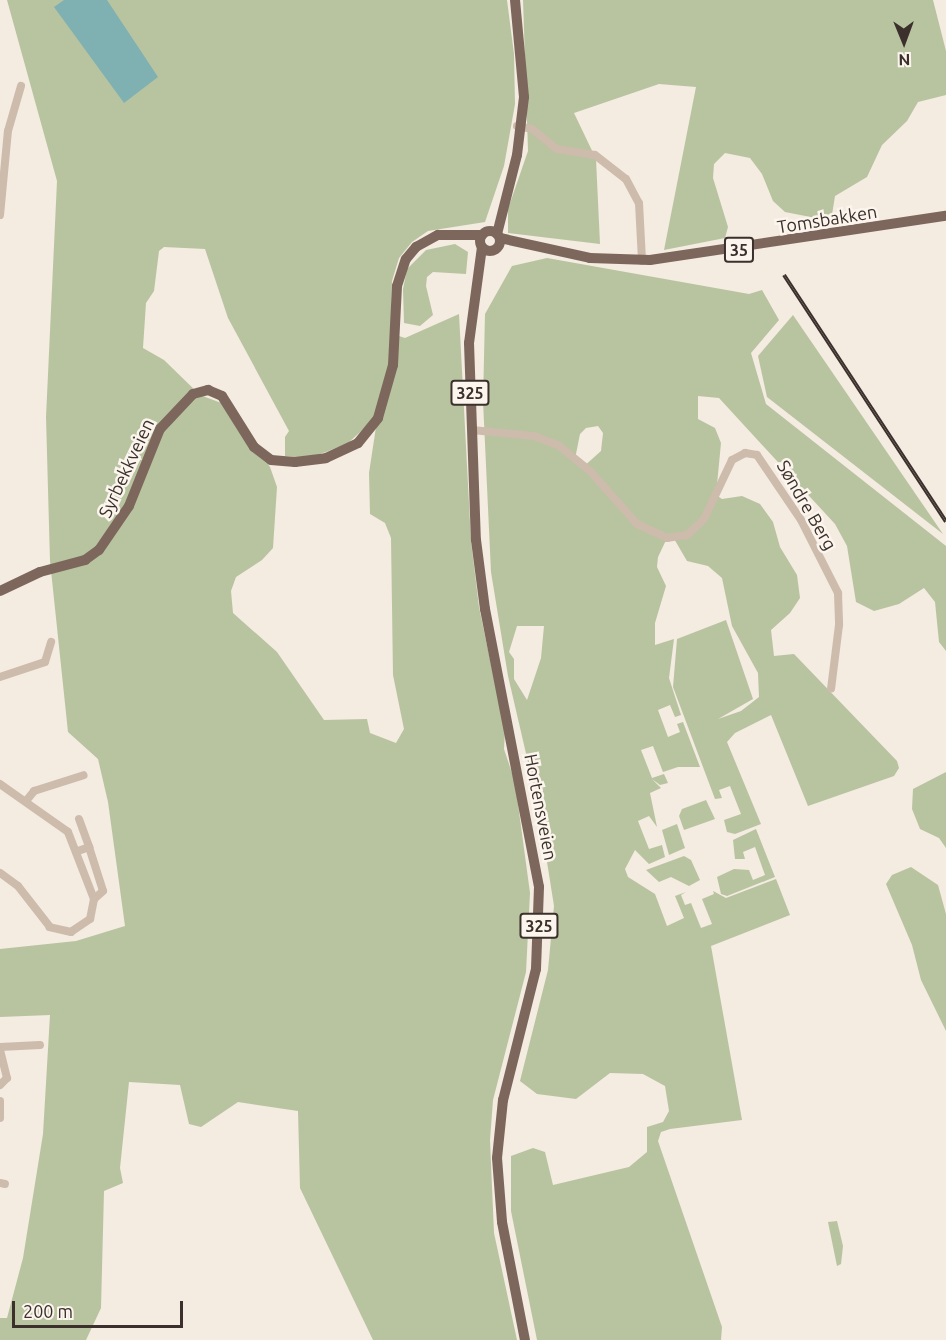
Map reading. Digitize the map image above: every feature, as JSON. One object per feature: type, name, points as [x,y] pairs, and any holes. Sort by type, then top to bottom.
[{"type":"main road","name":"Hortensveien","points":[[515,0],[522,82],[519,126],[490,241],[478,276],[469,343],[480,580],[539,887],[536,969],[503,1100],[497,1158],[502,1222],[525,1340]]},
{"type":"main road","name":"Tomsbakken","points":[[455,234],[590,258],[642,261],[711,254],[946,216]]},
{"type":"main road","name":"Syrbekkveien","points":[[0,591],[40,572],[85,560],[99,550],[129,506],[160,429],[193,394],[208,390],[222,396],[254,447],[271,460],[320,459],[358,443],[378,417],[393,365],[397,286],[402,266],[423,242],[438,235],[455,234]]},
{"type":"street","points":[[0,215],[4,129],[21,86]]},
{"type":"street","points":[[519,126],[532,129],[557,148],[595,155],[626,179],[639,203],[642,261]]},
{"type":"street","name":"Søndre Berg","points":[[472,430],[534,436],[558,445],[590,471],[637,524],[667,538],[687,535],[704,519],[732,460],[745,453],[757,455],[801,519],[838,592],[839,625],[831,688]]},
{"type":"street","points":[[0,677],[45,662],[51,642]]},
{"type":"street","points":[[26,801],[34,791],[84,775]]},
{"type":"street","points":[[0,784],[66,829],[78,852],[94,899],[94,911],[86,925],[59,931],[47,925],[18,886],[0,873]]},
{"type":"street","points":[[79,819],[103,891],[94,899]]},
{"type":"street","points":[[78,852],[89,847]]},
{"type":"street","points":[[0,1084],[7,1078],[0,1048],[40,1044]]},
{"type":"street","points":[[0,1101],[0,1118]]},
{"type":"green space","points":[[7,0],[507,0],[514,54],[515,104],[504,166],[485,222],[428,231],[412,242],[399,258],[392,281],[391,325],[396,335],[405,338],[459,314],[471,541],[479,607],[505,731],[504,749],[515,782],[530,893],[526,972],[493,1100],[490,1140],[494,1233],[517,1340],[373,1340],[300,1188],[298,1111],[238,1102],[201,1127],[189,1124],[180,1085],[129,1082],[120,1168],[123,1183],[104,1191],[101,1308],[86,1340],[0,1340],[0,1318],[7,1318],[23,1258],[43,1134],[50,1015],[0,1017],[0,949],[76,941],[125,926],[108,802],[98,759],[68,732],[50,561],[46,417],[57,181]],"holes":[[[164,247],[205,249],[228,318],[289,431],[285,437],[285,456],[307,458],[326,452],[348,443],[368,425],[376,427],[369,473],[370,514],[385,523],[391,538],[393,675],[404,729],[396,743],[370,733],[367,719],[324,720],[277,652],[233,613],[231,591],[236,577],[262,560],[273,548],[277,487],[270,467],[224,404],[200,395],[164,360],[143,348],[146,303],[154,291],[159,251]]]},
{"type":"green space","points":[[523,0],[933,0],[946,51],[946,95],[918,102],[907,121],[882,145],[867,177],[835,196],[831,221],[785,212],[773,201],[762,174],[750,158],[725,153],[714,164],[713,178],[728,227],[725,238],[664,250],[696,87],[659,84],[574,113],[596,159],[600,244],[508,233],[508,209],[528,151]]},
{"type":"green space","points":[[455,244],[468,252],[466,274],[433,272],[427,277],[426,286],[433,315],[420,326],[404,323],[403,289],[407,269],[426,250]]},
{"type":"green space","points":[[547,258],[749,294],[762,290],[779,320],[751,353],[766,404],[946,546],[946,651],[939,642],[935,602],[924,588],[899,604],[874,611],[856,602],[847,546],[835,524],[719,398],[698,396],[698,419],[715,428],[721,443],[716,495],[722,499],[742,496],[760,504],[773,522],[780,547],[797,575],[800,598],[790,613],[771,630],[774,656],[794,654],[897,761],[899,768],[894,776],[808,806],[771,715],[735,733],[727,742],[761,824],[735,834],[727,832],[724,820],[741,814],[730,786],[719,790],[722,798],[715,799],[673,687],[677,639],[726,620],[753,699],[718,719],[741,711],[759,697],[758,673],[732,626],[722,578],[708,566],[687,561],[673,537],[668,536],[658,557],[657,567],[666,586],[655,623],[655,645],[674,639],[669,678],[681,715],[675,717],[670,705],[658,710],[668,737],[680,732],[677,724],[683,722],[700,767],[678,767],[663,772],[653,746],[641,750],[652,778],[664,774],[668,783],[660,785],[652,779],[661,788],[650,793],[657,827],[649,816],[638,821],[649,849],[662,845],[665,857],[649,864],[635,850],[625,869],[628,877],[655,894],[667,926],[684,918],[675,896],[686,892],[681,895],[685,905],[691,903],[701,928],[712,924],[702,899],[714,894],[713,891],[726,898],[776,879],[790,915],[711,946],[742,1120],[670,1129],[661,1132],[658,1141],[722,1327],[721,1340],[537,1340],[511,1211],[511,1156],[533,1148],[545,1152],[553,1185],[629,1167],[647,1152],[647,1127],[663,1122],[669,1111],[665,1086],[643,1074],[610,1073],[576,1099],[537,1094],[520,1081],[548,970],[554,906],[538,805],[508,676],[491,572],[483,401],[485,314],[512,266]],"holes":[[[598,426],[603,433],[601,451],[582,468],[575,459],[580,434],[586,428]],[[517,626],[544,626],[541,658],[527,700],[514,679],[514,659],[509,652]]]},
{"type":"green space","points":[[793,315],[943,534],[767,397],[758,356]]},
{"type":"green space","points":[[946,772],[946,848],[939,838],[920,829],[912,809],[913,789]]},
{"type":"green space","points":[[706,800],[715,819],[684,830],[679,816],[682,809]]},
{"type":"green space","points":[[677,824],[685,848],[669,855],[662,830]]},
{"type":"green space","points":[[756,829],[775,877],[727,896],[721,894],[717,877],[734,869],[749,870],[753,880],[765,875],[755,847],[743,852],[745,859],[735,859],[733,840]]},
{"type":"green space","points":[[684,856],[691,860],[700,880],[689,886],[671,877],[659,882],[646,870]]},
{"type":"green space","points":[[911,867],[938,885],[946,914],[946,1031],[921,980],[912,945],[886,884],[892,875]]},
{"type":"green space","points":[[837,1221],[843,1246],[841,1264],[837,1266],[828,1222]]},
{"type":"water","points":[[64,0],[107,0],[158,77],[124,103],[54,7]]},
{"type":"railway","points":[[784,275],[946,522]]}]
